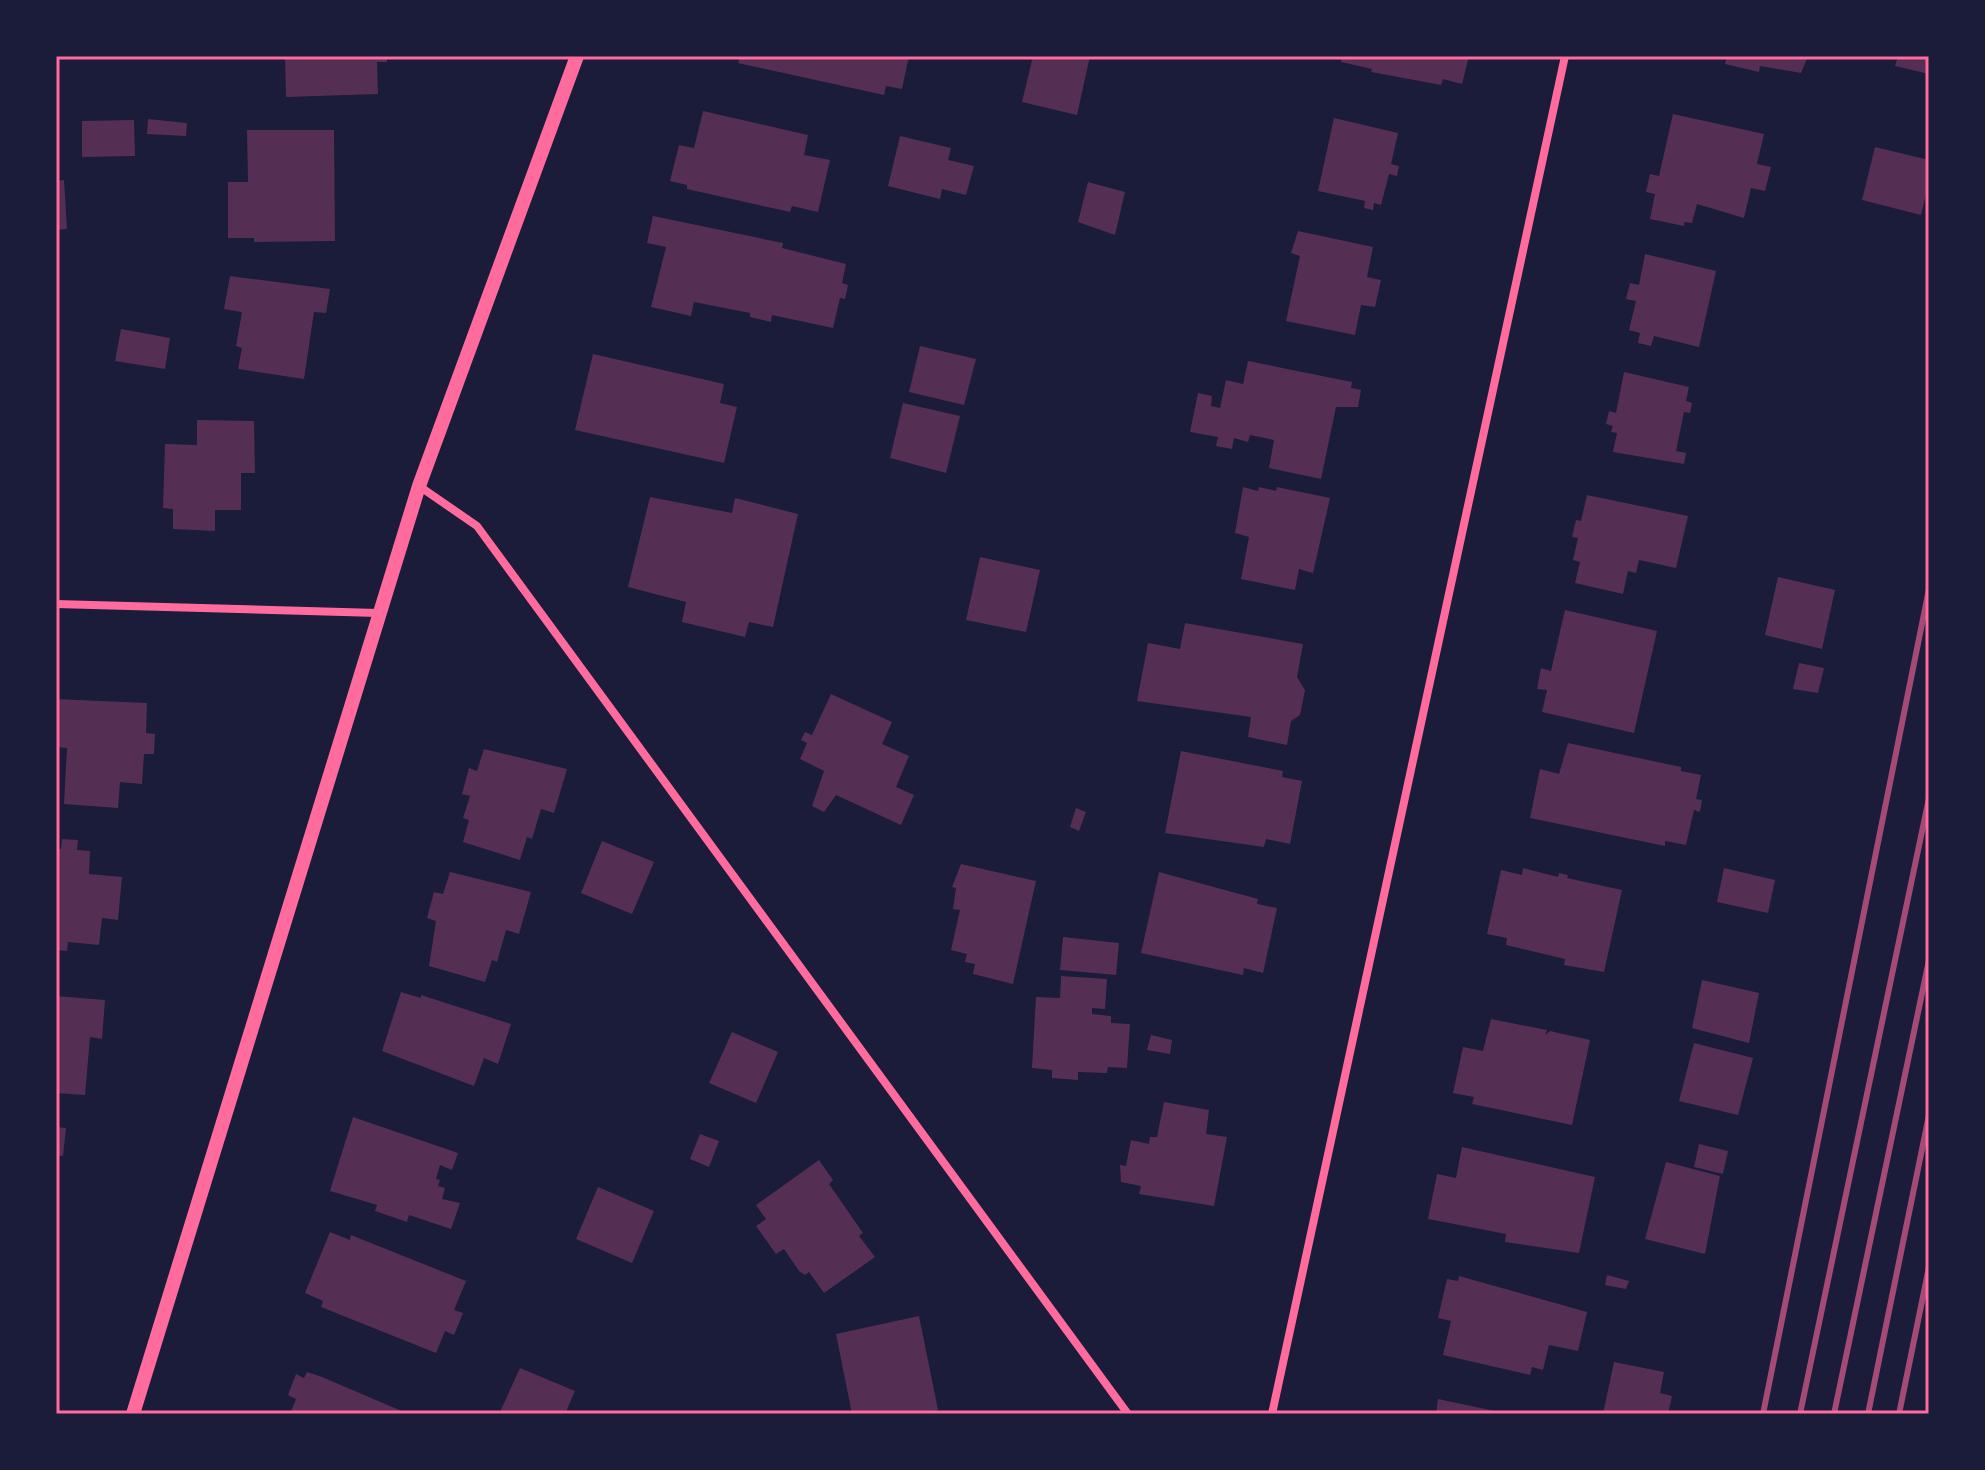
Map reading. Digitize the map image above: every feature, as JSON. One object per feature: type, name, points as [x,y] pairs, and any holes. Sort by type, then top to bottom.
[{"type":"street","points":[[133,1414],[208,1180],[419,486],[577,56]]},
{"type":"street","points":[[1272,1414],[1565,56]]},
{"type":"street","points":[[419,486],[477,526],[1128,1414]]},
{"type":"street","points":[[56,604],[378,613]]},
{"type":"building","points":[[285,56],[387,56],[387,62],[377,62],[378,94],[286,97]]},
{"type":"building","points":[[740,56],[909,56],[902,89],[886,86],[884,95],[738,63]]},
{"type":"building","points":[[1033,56],[1090,56],[1077,115],[1022,102]]},
{"type":"building","points":[[1342,56],[1469,56],[1462,84],[1443,79],[1441,85],[1371,72],[1372,69],[1341,62]]},
{"type":"building","points":[[1727,56],[1808,56],[1801,73],[1760,66],[1759,72],[1725,64]]},
{"type":"building","points":[[1898,56],[1929,56],[1929,74],[1895,66]]},
{"type":"building","points":[[703,111],[808,135],[804,155],[830,160],[818,212],[792,206],[790,212],[687,189],[687,185],[670,181],[679,145],[694,148]]},
{"type":"building","points":[[1673,114],[1764,134],[1757,164],[1771,167],[1765,191],[1751,188],[1744,218],[1697,204],[1692,223],[1684,222],[1684,226],[1650,219],[1655,194],[1646,192],[1650,174],[1659,176]]},
{"type":"building","points":[[1334,118],[1398,133],[1391,164],[1399,166],[1397,176],[1389,174],[1381,205],[1374,203],[1373,210],[1364,208],[1365,201],[1318,191]]},
{"type":"building","points":[[148,119],[187,123],[186,136],[147,134]]},
{"type":"building","points":[[134,120],[135,156],[82,157],[82,121]]},
{"type":"building","points":[[247,130],[334,130],[335,241],[254,242],[254,238],[228,238],[228,182],[248,182]]},
{"type":"building","points":[[900,136],[951,148],[948,160],[974,166],[966,195],[942,189],[940,199],[888,186]]},
{"type":"building","points":[[1875,147],[1929,160],[1929,183],[1921,215],[1862,200]]},
{"type":"building","points":[[64,180],[67,229],[56,230],[56,181]]},
{"type":"building","points":[[1088,182],[1125,192],[1115,235],[1078,222]]},
{"type":"building","points":[[653,216],[783,243],[782,248],[846,264],[842,283],[848,285],[845,299],[840,298],[833,328],[772,315],[771,322],[750,317],[750,313],[694,302],[691,316],[651,307],[666,247],[647,243]]},
{"type":"building","points":[[1298,231],[1373,247],[1367,277],[1381,280],[1375,307],[1361,305],[1355,335],[1286,321],[1300,256],[1291,253]]},
{"type":"building","points":[[1645,254],[1716,271],[1699,347],[1654,336],[1651,346],[1638,343],[1640,333],[1629,330],[1636,301],[1626,299],[1630,283],[1639,285]]},
{"type":"building","points":[[230,276],[330,289],[326,313],[314,312],[304,379],[238,369],[242,348],[236,346],[242,312],[224,309]]},
{"type":"building","points":[[121,329],[170,338],[165,369],[115,361]]},
{"type":"building","points":[[920,346],[976,359],[964,405],[909,392]]},
{"type":"building","points":[[593,354],[724,384],[720,403],[737,407],[724,463],[575,430]]},
{"type":"building","points":[[1248,361],[1352,382],[1351,388],[1361,390],[1358,407],[1336,407],[1321,479],[1269,468],[1274,440],[1250,435],[1248,442],[1234,438],[1232,449],[1216,446],[1218,437],[1190,432],[1198,393],[1212,396],[1211,406],[1220,408],[1226,380],[1243,384]]},
{"type":"building","points":[[1624,372],[1689,387],[1686,401],[1692,403],[1690,413],[1684,412],[1676,451],[1686,453],[1684,464],[1613,452],[1617,433],[1611,432],[1613,426],[1606,424],[1609,411],[1616,413]]},
{"type":"building","points":[[903,403],[960,416],[946,473],[890,458]]},
{"type":"building","points":[[197,420],[254,421],[255,473],[241,473],[241,510],[215,510],[215,531],[173,529],[173,509],[163,508],[165,444],[197,445]]},
{"type":"building","points":[[1243,487],[1276,491],[1277,487],[1330,498],[1313,573],[1299,569],[1295,590],[1241,579],[1249,537],[1235,533]]},
{"type":"building","points":[[1587,495],[1688,516],[1676,568],[1639,560],[1636,573],[1628,571],[1623,594],[1575,583],[1580,562],[1573,560],[1578,538],[1572,537],[1576,520],[1581,521]]},
{"type":"building","points":[[650,497],[732,513],[735,498],[798,514],[773,627],[749,622],[745,637],[682,622],[686,602],[628,587]]},
{"type":"building","points":[[980,557],[1040,570],[1026,632],[966,620]]},
{"type":"building","points":[[1778,577],[1835,590],[1822,649],[1765,635]]},
{"type":"building","points":[[1565,610],[1657,631],[1634,733],[1542,712],[1547,690],[1537,689],[1541,668],[1551,671]]},
{"type":"building","points":[[1185,623],[1303,644],[1297,677],[1305,690],[1300,715],[1291,721],[1287,745],[1248,737],[1251,717],[1137,701],[1148,643],[1180,649]]},
{"type":"building","points":[[1799,663],[1824,668],[1818,693],[1793,689]]},
{"type":"building","points":[[831,694],[892,722],[882,744],[909,756],[896,787],[914,795],[901,825],[836,795],[824,812],[812,806],[824,771],[800,759],[807,743],[801,740],[805,732],[812,735]]},
{"type":"building","points":[[56,699],[147,703],[146,733],[155,734],[154,754],[144,754],[142,784],[120,782],[118,808],[64,804],[67,748],[56,747]]},
{"type":"building","points":[[1568,743],[1681,767],[1681,771],[1701,775],[1696,799],[1702,800],[1700,812],[1694,810],[1686,845],[1665,841],[1665,846],[1530,818],[1540,769],[1559,774]]},
{"type":"building","points":[[484,749],[567,769],[554,813],[541,809],[532,839],[527,837],[520,860],[463,842],[469,820],[463,818],[470,796],[462,794],[469,768],[477,771]]},
{"type":"building","points":[[1181,751],[1283,771],[1282,777],[1302,781],[1290,844],[1266,839],[1264,847],[1165,833]]},
{"type":"building","points":[[1076,808],[1086,812],[1079,831],[1070,827]]},
{"type":"building","points":[[62,839],[78,840],[77,850],[90,851],[89,874],[122,877],[118,920],[102,918],[99,945],[68,942],[67,951],[56,950],[56,849],[61,849]]},
{"type":"building","points":[[602,841],[654,862],[632,914],[581,893]]},
{"type":"building","points":[[961,864],[1036,881],[1013,984],[973,974],[975,964],[965,962],[967,954],[951,950],[960,910],[953,909],[956,888],[952,887]]},
{"type":"building","points":[[1523,868],[1558,877],[1559,873],[1568,875],[1567,878],[1622,890],[1604,972],[1564,965],[1565,959],[1506,945],[1507,938],[1487,934],[1501,870],[1522,875]]},
{"type":"building","points":[[1724,868],[1775,880],[1768,913],[1717,902]]},
{"type":"building","points":[[450,872],[531,892],[519,934],[506,930],[497,962],[492,960],[485,982],[429,966],[436,921],[427,918],[434,892],[443,894]]},
{"type":"building","points":[[1159,872],[1258,899],[1257,904],[1277,908],[1263,973],[1244,968],[1243,975],[1141,953]]},
{"type":"building","points":[[1063,937],[1119,943],[1116,975],[1060,970]]},
{"type":"building","points":[[1061,976],[1107,979],[1105,1009],[1092,1008],[1092,1014],[1111,1016],[1111,1023],[1130,1024],[1127,1068],[1108,1067],[1107,1073],[1078,1072],[1078,1080],[1052,1078],[1052,1070],[1032,1068],[1036,997],[1060,998]]},
{"type":"building","points":[[1702,980],[1759,993],[1749,1043],[1692,1028]]},
{"type":"building","points":[[401,992],[421,998],[421,995],[511,1024],[498,1064],[484,1058],[474,1086],[382,1051]]},
{"type":"building","points":[[56,996],[105,1000],[102,1039],[90,1037],[85,1095],[56,1093]]},
{"type":"building","points":[[1491,1019],[1547,1030],[1545,1035],[1550,1031],[1590,1040],[1572,1125],[1472,1104],[1474,1097],[1453,1093],[1463,1047],[1483,1051]]},
{"type":"building","points":[[732,1032],[778,1052],[756,1103],[709,1083]]},
{"type":"building","points":[[1151,1035],[1172,1040],[1170,1054],[1147,1050]]},
{"type":"building","points":[[1694,1043],[1753,1058],[1738,1115],[1679,1101]]},
{"type":"building","points":[[1164,1102],[1209,1110],[1206,1134],[1227,1137],[1214,1206],[1139,1194],[1141,1186],[1121,1182],[1120,1165],[1126,1166],[1131,1140],[1149,1144],[1150,1137],[1157,1137]]},
{"type":"building","points":[[353,1117],[458,1153],[452,1170],[440,1165],[436,1179],[440,1180],[438,1186],[445,1188],[442,1199],[460,1203],[451,1229],[409,1215],[407,1222],[375,1211],[377,1205],[330,1191]]},
{"type":"building","points":[[56,1127],[66,1128],[63,1156],[56,1155]]},
{"type":"building","points":[[700,1134],[719,1141],[709,1167],[690,1159]]},
{"type":"building","points":[[1699,1144],[1728,1151],[1723,1174],[1694,1167]]},
{"type":"building","points":[[1462,1147],[1595,1177],[1579,1253],[1505,1242],[1506,1234],[1428,1219],[1437,1174],[1456,1178]]},
{"type":"building","points":[[819,1160],[833,1180],[829,1184],[863,1233],[859,1236],[875,1257],[824,1293],[809,1272],[805,1275],[799,1271],[784,1249],[776,1254],[756,1226],[766,1219],[756,1205]]},
{"type":"building","points":[[1666,1162],[1720,1176],[1705,1254],[1645,1239]]},
{"type":"building","points":[[598,1187],[654,1211],[632,1263],[576,1239]]},
{"type":"building","points":[[330,1232],[350,1240],[351,1235],[466,1281],[454,1310],[463,1313],[454,1335],[445,1331],[436,1353],[321,1307],[323,1301],[305,1293]]},
{"type":"building","points":[[1607,1275],[1629,1281],[1626,1289],[1605,1285]]},
{"type":"building","points":[[1459,1276],[1587,1312],[1578,1351],[1549,1345],[1543,1370],[1532,1367],[1530,1375],[1443,1355],[1451,1321],[1438,1318],[1447,1279],[1458,1281]]},
{"type":"building","points":[[919,1316],[938,1410],[918,1414],[852,1414],[836,1334]]},
{"type":"building","points":[[1614,1362],[1664,1372],[1660,1393],[1672,1396],[1668,1414],[1603,1414]]},
{"type":"building","points":[[520,1368],[575,1391],[565,1414],[499,1414]]},
{"type":"building","points":[[307,1372],[404,1412],[290,1414],[296,1399],[288,1395],[296,1374],[304,1378]]},
{"type":"building","points":[[1438,1399],[1504,1413],[1504,1414],[1436,1414]]},
{"type":"railway","points":[[1763,1414],[1929,589]]},
{"type":"railway","points":[[1800,1414],[1929,798]]},
{"type":"railway","points":[[1834,1414],[1929,960]]},
{"type":"railway","points":[[1868,1414],[1929,1115]]},
{"type":"railway","points":[[1899,1414],[1929,1267]]}]
